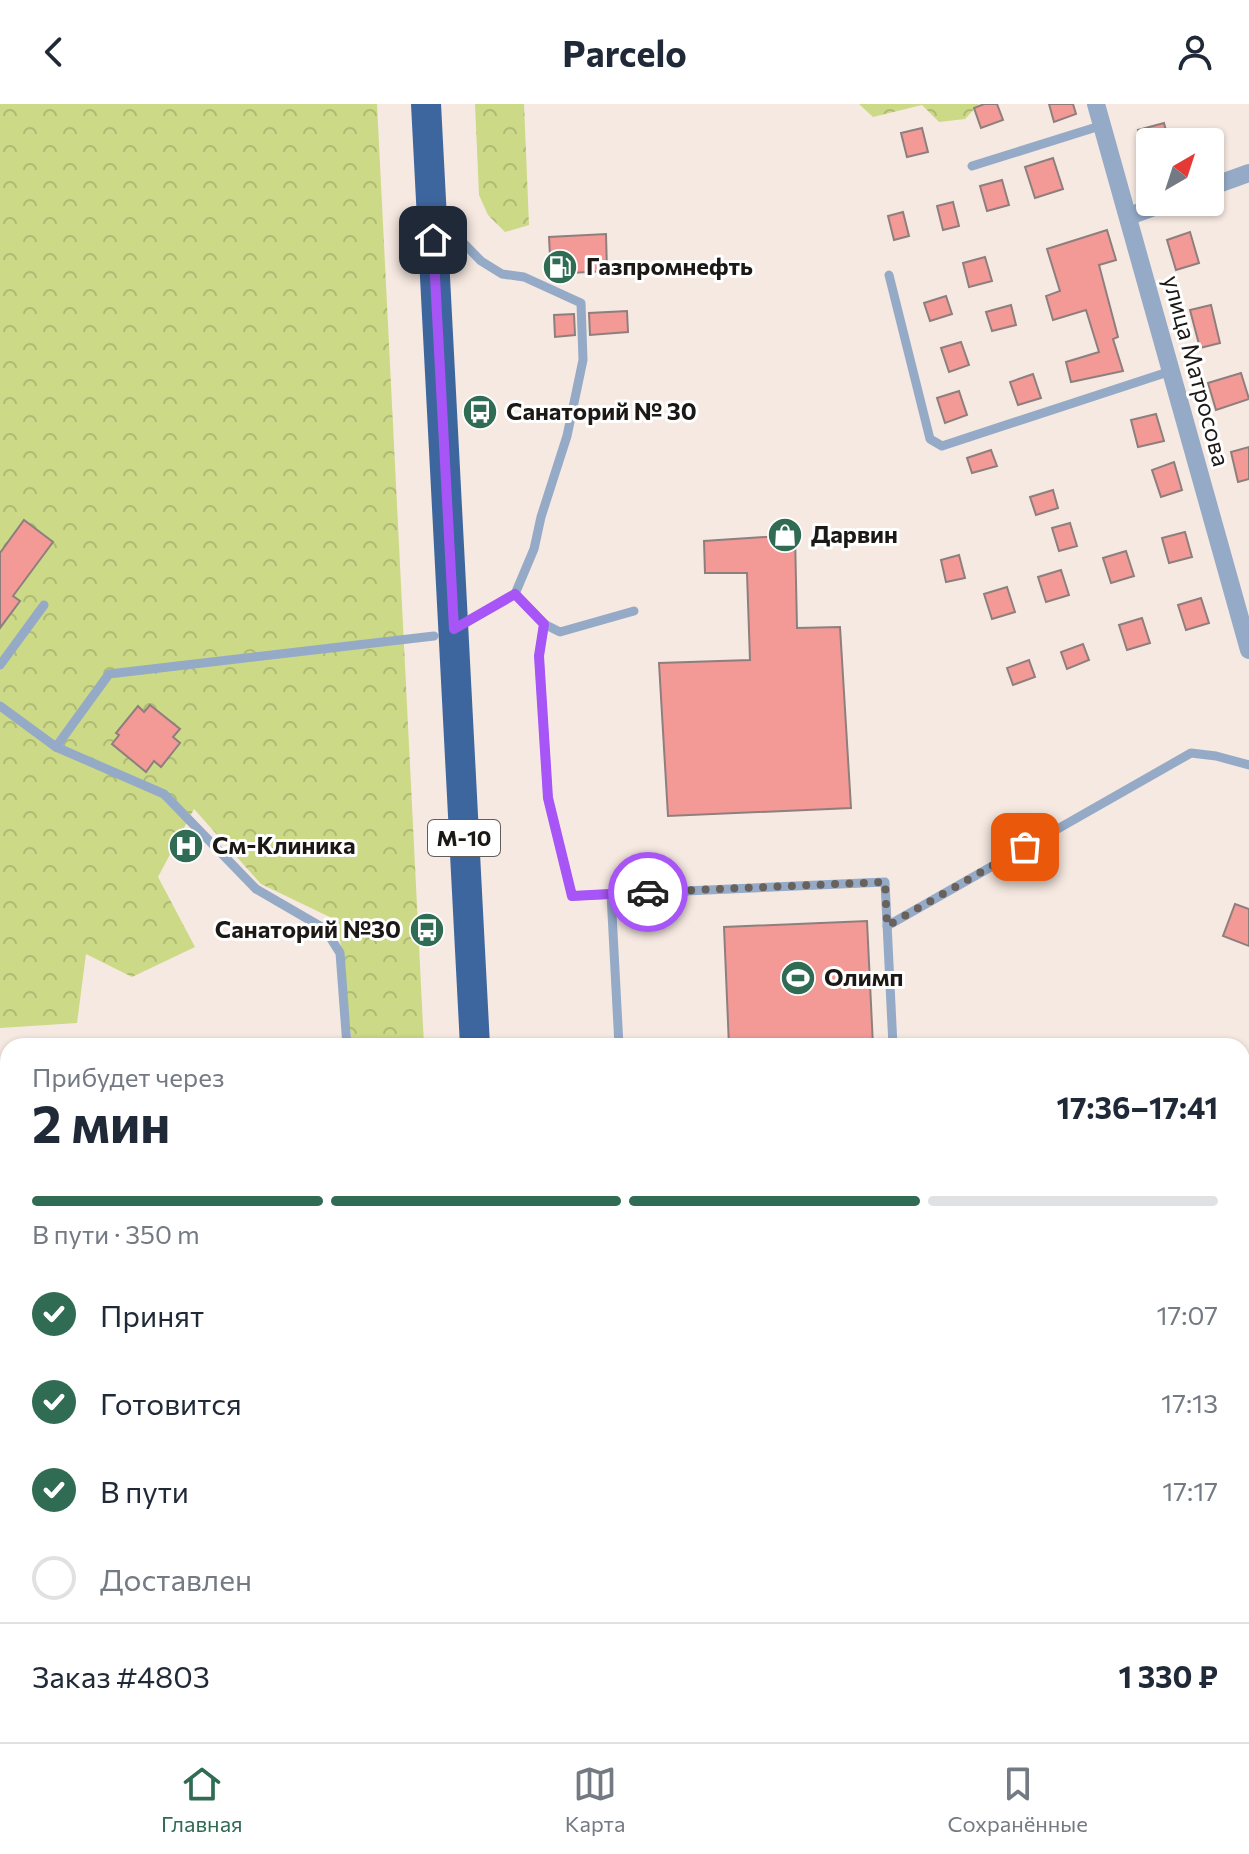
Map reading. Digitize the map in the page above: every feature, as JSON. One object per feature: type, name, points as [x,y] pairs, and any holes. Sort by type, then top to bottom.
[{"type":"highway","name":"М-10","points":[[407,104],[474,1038]]},
{"type":"highway","name":"М-10","points":[[426,104],[455,1038]]},
{"type":"street","name":"улица Матросова","points":[[1096,104],[1249,650]]},
{"type":"street","points":[[1224,182],[1249,173]]},
{"type":"street","points":[[1129,216],[1136,213]]},
{"type":"lane","points":[[972,166],[1103,125]]},
{"type":"lane","points":[[56,747],[109,674],[444,633],[515,594],[534,549],[567,436],[583,360],[581,303],[524,277],[502,274],[481,261],[431,210]]},
{"type":"lane","points":[[889,275],[930,439],[942,446],[1171,371]]},
{"type":"lane","points":[[515,594],[544,624],[560,632],[634,611]]},
{"type":"lane","points":[[0,665],[44,605]]},
{"type":"lane","points":[[544,624],[539,656],[548,798],[572,896],[885,882],[893,1038]]},
{"type":"lane","points":[[0,706],[56,747],[164,794],[256,889],[325,929],[340,953],[346,1038]]},
{"type":"lane","points":[[887,926],[1191,753],[1249,765]]},
{"type":"lane","points":[[611,894],[619,1038]]},
{"type":"green space","name":"См-Клиника","points":[[0,104],[377,104],[424,1038],[351,1038],[338,921],[261,884],[194,809],[158,877],[195,947],[132,977],[86,954],[77,1023],[0,1028]]},
{"type":"green space","points":[[475,104],[524,104],[529,225],[505,232],[488,215],[479,195]]},
{"type":"green space","points":[[859,104],[979,104],[965,119],[939,122],[922,105],[873,117]]},
{"type":"building","points":[[997,104],[1003,120],[981,128],[974,108]]},
{"type":"building","points":[[1049,104],[1073,104],[1076,114],[1054,122]]},
{"type":"building","points":[[1164,123],[1165,128],[1145,128]]},
{"type":"building","points":[[922,128],[928,152],[907,157],[901,133]]},
{"type":"building","points":[[1053,158],[1063,189],[1035,198],[1025,167]]},
{"type":"building","points":[[1002,180],[1009,205],[987,211],[980,186]]},
{"type":"building","points":[[953,202],[959,226],[943,230],[937,206]]},
{"type":"building","points":[[903,212],[909,236],[894,240],[888,216]]},
{"type":"building","points":[[1107,230],[1116,260],[1099,265],[1118,337],[1113,339],[1123,371],[1071,382],[1066,362],[1099,352],[1086,310],[1053,320],[1046,296],[1060,291],[1047,249]]},
{"type":"building","points":[[1190,232],[1199,263],[1176,270],[1167,240]]},
{"type":"building","points":[[606,234],[607,271],[551,274],[549,237]]},
{"type":"building","points":[[985,257],[992,281],[969,287],[963,263]]},
{"type":"building","points":[[946,296],[952,314],[930,321],[924,303]]},
{"type":"building","points":[[1011,305],[1016,325],[992,331],[986,312]]},
{"type":"building","points":[[1211,305],[1220,343],[1200,348],[1190,310]]},
{"type":"building","points":[[627,311],[628,332],[590,335],[589,313]]},
{"type":"building","points":[[574,314],[575,335],[555,337],[554,315]]},
{"type":"building","points":[[961,342],[969,365],[949,372],[941,348]]},
{"type":"building","points":[[1241,373],[1249,399],[1216,410],[1208,383]]},
{"type":"building","points":[[1033,374],[1041,398],[1018,405],[1010,382]]},
{"type":"building","points":[[959,391],[967,415],[945,423],[937,398]]},
{"type":"building","points":[[1156,414],[1164,441],[1138,447],[1131,420]]},
{"type":"building","points":[[1249,447],[1249,479],[1238,482],[1231,452]]},
{"type":"building","points":[[991,450],[997,466],[972,473],[967,458]]},
{"type":"building","points":[[1174,462],[1182,490],[1161,497],[1152,470]]},
{"type":"building","points":[[1053,490],[1058,508],[1036,515],[1030,497]]},
{"type":"building","points":[[24,520],[53,542],[13,596],[20,601],[0,628],[0,553]]},
{"type":"building","points":[[1070,523],[1077,546],[1059,551],[1052,528]]},
{"type":"building","points":[[1185,532],[1192,557],[1169,563],[1162,538]]},
{"type":"building","points":[[795,535],[797,628],[840,627],[851,808],[668,816],[659,663],[750,660],[747,573],[705,573],[704,541]]},
{"type":"building","points":[[1126,551],[1134,576],[1111,583],[1103,558]]},
{"type":"building","points":[[959,555],[965,578],[946,582],[941,560]]},
{"type":"building","points":[[1061,570],[1069,595],[1046,602],[1038,577]]},
{"type":"building","points":[[1007,587],[1015,612],[992,619],[984,594]]},
{"type":"building","points":[[1201,598],[1209,623],[1186,630],[1178,605]]},
{"type":"building","points":[[1142,618],[1150,643],[1127,650],[1119,625]]},
{"type":"building","points":[[1083,644],[1089,660],[1067,669],[1061,652]]},
{"type":"building","points":[[1029,660],[1035,677],[1013,685],[1007,668]]},
{"type":"building","points":[[150,705],[180,729],[173,737],[180,743],[161,767],[154,761],[146,772],[112,744],[119,735],[116,733],[138,706],[144,712]]},
{"type":"building","points":[[1235,904],[1249,909],[1249,946],[1223,936]]},
{"type":"building","name":"Олимп","points":[[867,921],[873,1038],[729,1038],[724,927]]},
{"type":"way so far","points":[[648,892],[885,882],[887,926],[1025,847]]},
{"type":"place","name":"Газпромнефть","points":[[560,267]]},
{"type":"place","name":"Санаторий № 30","points":[[480,412]]},
{"type":"place","name":"Дарвин","points":[[785,535]]},
{"type":"place","name":"См-Клиника","points":[[186,846]]},
{"type":"place","name":"Санаторий №30","points":[[427,930]]},
{"type":"place","name":"Олимп","points":[[798,978]]},
{"type":"route","points":[[433,240],[454,629],[515,594],[544,624],[539,656],[548,798],[572,896],[648,892]]}]
